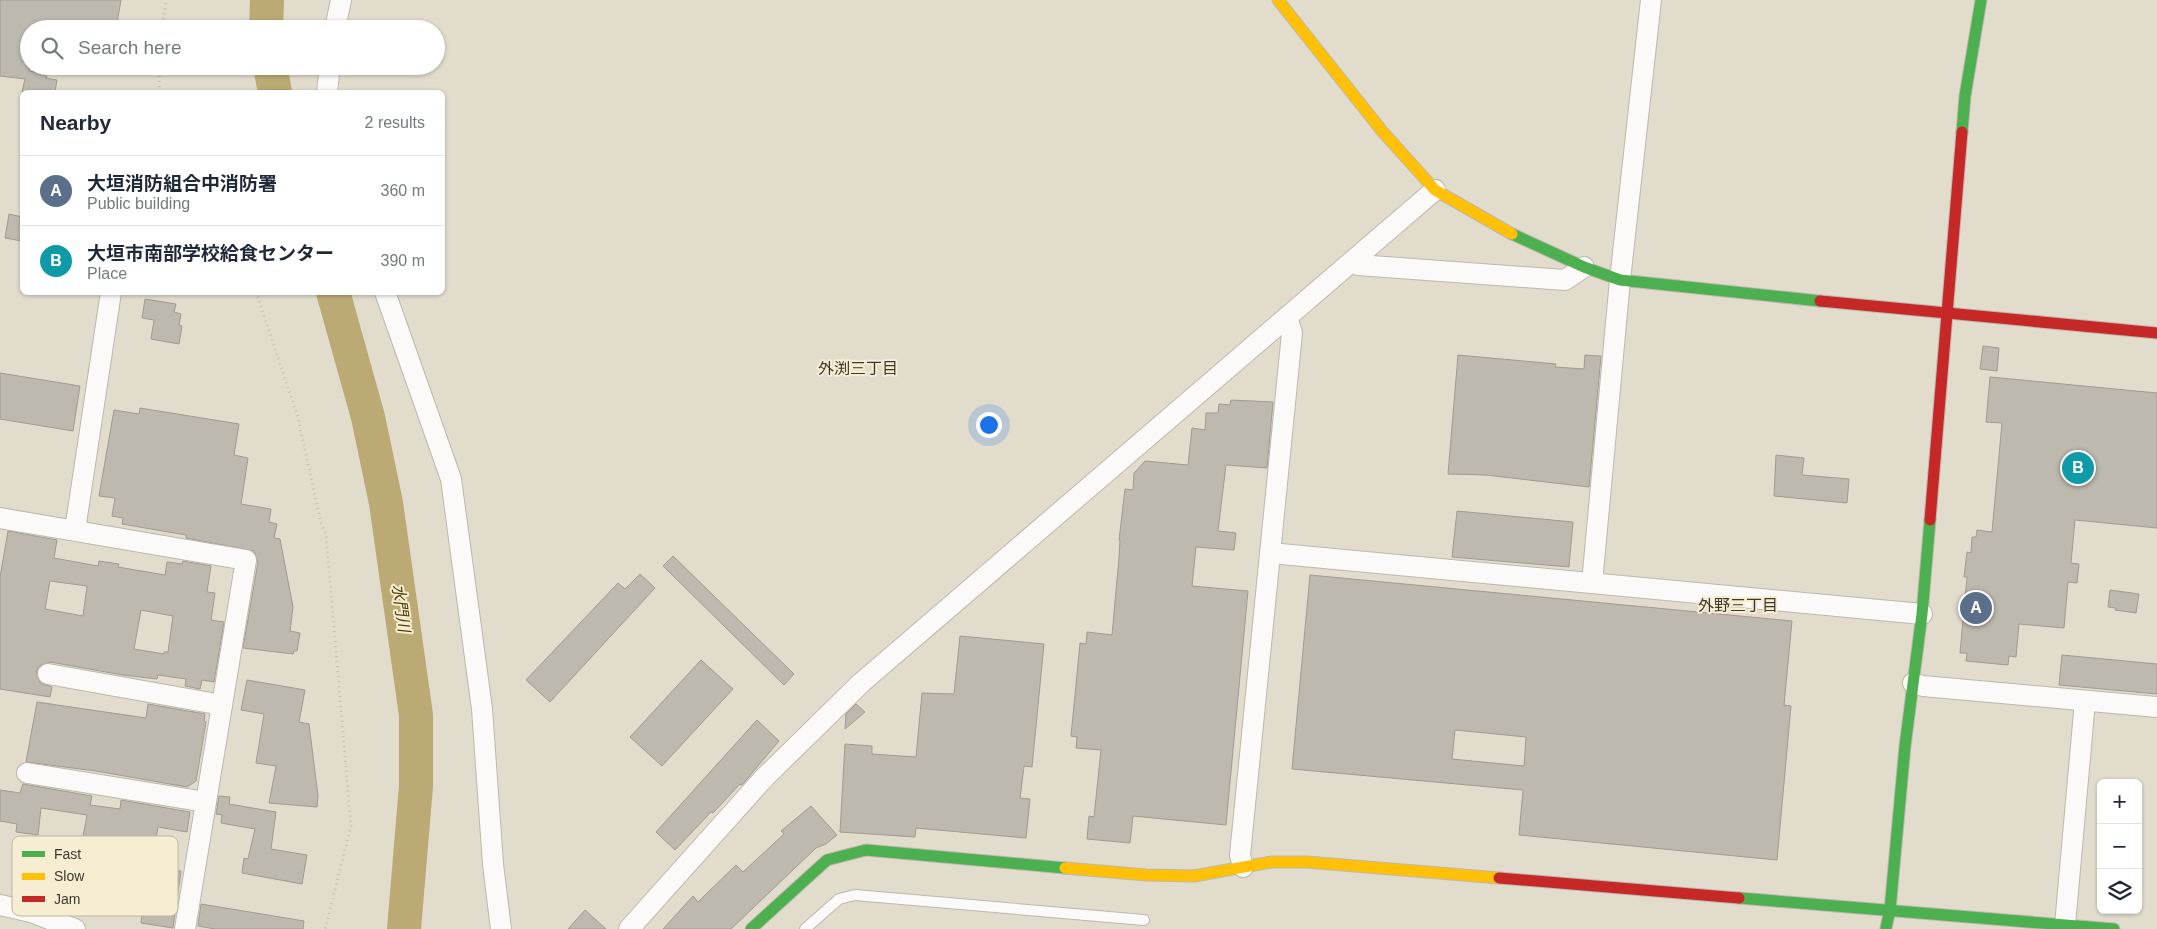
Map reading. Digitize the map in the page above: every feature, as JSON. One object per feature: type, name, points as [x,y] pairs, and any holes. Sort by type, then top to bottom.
[{"type":"street","points":[[337,20],[340,0]]},
{"type":"street","points":[[1278,0],[1382,131],[1436,190],[1522,240],[1584,267],[1620,280],[2157,333]]},
{"type":"street","points":[[1592,583],[1620,280],[1651,0]]},
{"type":"street","points":[[1886,929],[1890,910],[1913,683],[1922,614],[1946,313],[1966,96],[1981,0]]},
{"type":"street","points":[[327,90],[329,75]]},
{"type":"street","points":[[629,929],[764,778],[861,683],[1436,190]]},
{"type":"street","points":[[1353,261],[1358,265],[1566,280],[1584,267]]},
{"type":"street","points":[[75,530],[111,295]]},
{"type":"street","points":[[386,295],[450,479],[482,709],[493,864],[500,929]]},
{"type":"street","points":[[1243,867],[1240,855],[1292,332],[1287,317]]},
{"type":"street","points":[[0,518],[246,560],[185,929]]},
{"type":"street","points":[[1270,552],[1922,614]]},
{"type":"street","points":[[48,674],[222,705]]},
{"type":"street","points":[[1913,683],[1923,686],[2157,707]]},
{"type":"street","points":[[2065,925],[2085,701]]},
{"type":"street","points":[[27,773],[206,802]]},
{"type":"street","points":[[751,929],[828,860],[866,850],[1146,875],[1194,876],[1272,862],[1307,862],[2114,929]]},
{"type":"street","points":[[1890,910],[1891,929]]},
{"type":"street","points":[[41,916],[74,929]]},
{"type":"lane","points":[[805,929],[839,899],[855,895],[1144,920]]},
{"type":"path","points":[[163,20],[166,0]]},
{"type":"path","points":[[159,90],[160,75]]},
{"type":"path","points":[[257,295],[298,414],[321,523],[326,534],[351,826],[325,929]]},
{"type":"building","points":[[0,0],[121,0],[118,20],[20,20],[20,75],[47,75],[46,78],[57,80],[55,90],[22,90],[25,79],[0,76]]},
{"type":"building","points":[[9,214],[20,217],[20,241],[5,238]]},
{"type":"building","points":[[145,299],[176,304],[174,312],[181,314],[179,325],[182,326],[179,344],[151,339],[154,320],[142,318]]},
{"type":"building","points":[[1983,346],[1999,348],[1997,371],[1980,369]]},
{"type":"building","points":[[1458,355],[1556,364],[1555,367],[1584,369],[1585,355],[1601,356],[1589,487],[1486,475],[1448,474]]},
{"type":"building","points":[[0,373],[80,386],[73,431],[0,419]]},
{"type":"building","points":[[1990,377],[2157,393],[2157,528],[2075,520],[2071,563],[2079,564],[2077,583],[2068,582],[2064,628],[2019,624],[2016,657],[2009,656],[2008,665],[1966,661],[1967,653],[1960,653],[1967,577],[1964,577],[1967,552],[1971,553],[1972,537],[1976,537],[1977,530],[1992,532],[2002,423],[1986,422]]},
{"type":"building","points":[[1231,400],[1273,402],[1267,468],[1226,465],[1218,531],[1236,533],[1234,550],[1196,547],[1192,586],[1248,591],[1226,825],[1133,816],[1130,843],[1087,839],[1089,816],[1094,817],[1101,750],[1076,748],[1077,737],[1071,736],[1080,643],[1086,644],[1087,632],[1112,635],[1125,489],[1133,490],[1134,473],[1145,461],[1188,465],[1192,428],[1205,430],[1206,413],[1218,413],[1219,404],[1230,405]]},
{"type":"building","points":[[140,408],[239,424],[234,455],[248,458],[241,504],[271,509],[269,522],[277,524],[274,538],[280,539],[293,607],[290,631],[300,633],[297,651],[294,651],[293,654],[243,648],[258,562],[254,551],[186,538],[186,535],[122,524],[123,518],[112,516],[115,498],[99,496],[114,410],[139,414]]},
{"type":"building","points":[[1776,455],[1804,458],[1802,475],[1849,479],[1847,503],[1774,496]]},
{"type":"building","points":[[1457,511],[1573,522],[1569,567],[1452,557]]},
{"type":"building","points":[[8,531],[57,540],[54,558],[98,566],[99,561],[119,564],[118,567],[165,575],[167,562],[182,564],[183,561],[211,566],[207,592],[215,593],[211,620],[224,622],[214,682],[202,680],[200,689],[185,686],[186,679],[158,675],[157,679],[123,675],[50,662],[39,666],[36,672],[40,683],[52,687],[50,697],[0,689],[0,577]],"holes":[[[50,581],[87,586],[83,616],[45,609]],[[141,610],[173,616],[168,652],[164,652],[164,654],[134,649]]]},
{"type":"building","points":[[673,556],[794,674],[784,685],[663,566]]},
{"type":"building","points":[[640,574],[655,588],[550,702],[526,680],[618,583],[625,589]]},
{"type":"building","points":[[1310,575],[1792,621],[1784,705],[1791,706],[1777,860],[1519,835],[1523,790],[1292,769]],"holes":[[[1455,730],[1526,737],[1524,766],[1452,759]]]},
{"type":"building","points":[[2110,590],[2139,594],[2136,613],[2108,607]]},
{"type":"building","points":[[960,636],[1044,644],[1032,767],[1024,766],[1020,798],[1030,799],[1026,838],[916,828],[915,837],[840,832],[845,744],[872,746],[872,754],[916,757],[922,693],[954,694]]},
{"type":"building","points":[[2062,655],[2157,664],[2157,694],[2059,685]]},
{"type":"building","points":[[701,660],[733,689],[662,766],[630,737]]},
{"type":"building","points":[[247,680],[305,690],[299,722],[309,724],[318,796],[317,807],[269,803],[276,766],[256,763],[264,714],[241,710]]},
{"type":"building","points":[[37,702],[146,718],[148,704],[205,714],[204,721],[206,722],[196,781],[187,787],[96,771],[26,762]]},
{"type":"building","points":[[856,704],[865,712],[845,729],[846,714]]},
{"type":"building","points":[[757,720],[779,741],[742,785],[740,784],[713,813],[711,812],[675,850],[656,832]]},
{"type":"building","points":[[23,784],[92,796],[90,805],[120,809],[121,800],[190,812],[187,832],[158,827],[157,836],[83,836],[87,815],[41,808],[38,835],[16,832],[17,824],[0,821],[0,790],[20,793]]},
{"type":"building","points":[[219,796],[230,797],[229,804],[276,812],[271,849],[307,855],[302,884],[242,873],[244,858],[248,859],[255,829],[221,823],[222,815],[216,814]]},
{"type":"building","points":[[811,806],[837,835],[826,844],[816,848],[731,929],[663,929],[693,896],[698,902],[736,865],[743,872],[784,834],[781,831]]},
{"type":"building","points":[[178,871],[181,871],[178,892]]},
{"type":"building","points":[[201,904],[304,921],[303,929],[215,929],[198,926]]},
{"type":"building","points":[[585,910],[606,929],[568,929]]},
{"type":"building","points":[[142,916],[175,916],[173,928],[141,923]]},
{"type":"waterway","name":"水門川","points":[[266,20],[267,0]]},
{"type":"waterway","name":"水門川","points":[[272,75],[275,90]]},
{"type":"waterway","name":"水門川","points":[[334,295],[368,417],[386,503],[416,715],[416,786],[404,929]]},
{"type":"traffic: fast","points":[[1962,132],[1965,96],[1981,0]]},
{"type":"traffic: fast","points":[[1512,234],[1584,267],[1620,280],[1820,301]]},
{"type":"traffic: fast","points":[[1886,928],[1890,910],[1905,746],[1922,614],[1930,520]]},
{"type":"traffic: fast","points":[[751,929],[827,860],[866,850],[1065,868]]},
{"type":"traffic: fast","points":[[1739,898],[2114,929]]},
{"type":"traffic: slow","points":[[1278,0],[1382,131],[1435,190],[1512,234]]},
{"type":"traffic: slow","points":[[1065,868],[1146,875],[1194,876],[1272,862],[1307,862],[1499,878]]},
{"type":"traffic: jam","points":[[1930,520],[1962,132]]},
{"type":"traffic: jam","points":[[1820,301],[2157,333]]},
{"type":"traffic: jam","points":[[1499,878],[1739,898]]},
{"type":"place","name":"大垣市南部学校給食センター","points":[[2078,468]]},
{"type":"place","name":"大垣消防組合中消防署","points":[[1976,608]]},
{"type":"district","name":"外渕三丁目","points":[[858,368]]},
{"type":"district","name":"外野三丁目","points":[[1738,605]]}]
